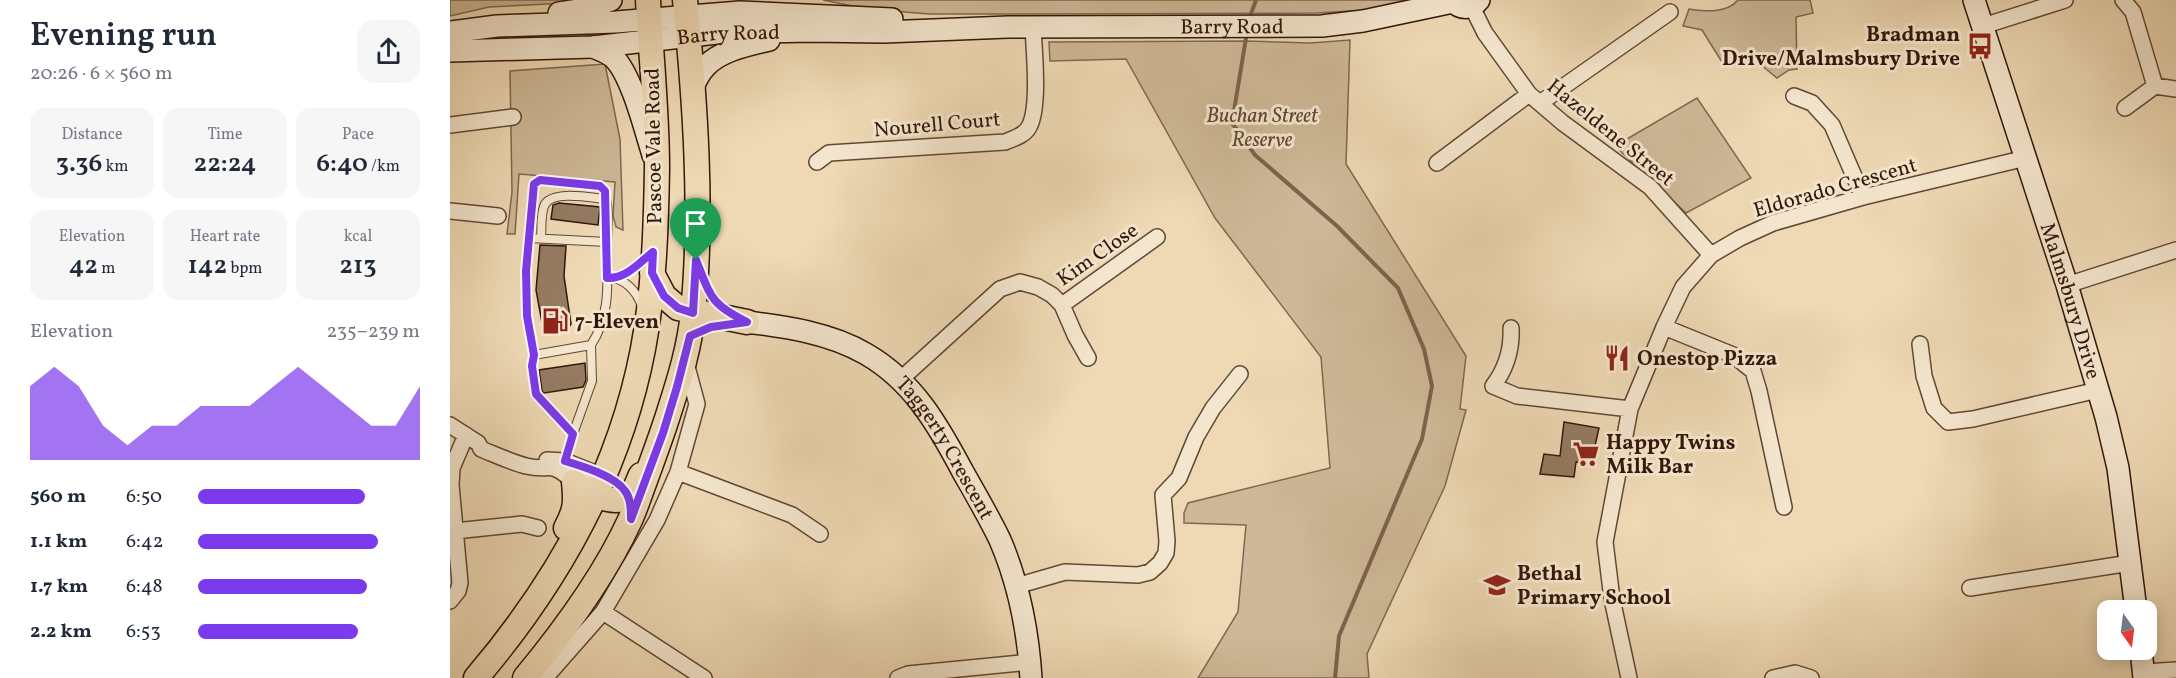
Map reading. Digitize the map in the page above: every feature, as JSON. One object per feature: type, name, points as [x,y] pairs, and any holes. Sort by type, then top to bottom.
[{"type":"main road","name":"Pascoe Vale Road","points":[[523,678],[560,635],[611,556],[631,519],[663,433],[689,336],[696,260],[696,169],[693,87],[687,17]]},
{"type":"main road","name":"Pascoe Vale Road","points":[[476,678],[516,630],[568,549],[600,486],[629,406],[643,350],[647,323],[657,167],[654,76],[649,20]]},
{"type":"main road","points":[[696,260],[715,302],[725,311],[747,322]]},
{"type":"main road","points":[[652,262],[670,303],[678,308],[689,336],[711,327],[747,322]]},
{"type":"main road","points":[[567,471],[600,486],[619,500],[633,492],[663,433]]},
{"type":"main road","points":[[516,630],[530,591],[574,512],[576,503],[567,471]]},
{"type":"main road","points":[[627,495],[631,519]]},
{"type":"main road","points":[[482,678],[499,669],[508,670],[523,678]]},
{"type":"street","points":[[497,26],[585,9],[611,0]]},
{"type":"street","points":[[720,0],[726,7],[740,12]]},
{"type":"street","name":"Malmsbury Drive","points":[[1974,0],[2067,285],[2098,390],[2118,468],[2135,600]]},
{"type":"street","points":[[1983,26],[2065,0]]},
{"type":"street","points":[[2123,0],[2133,12],[2155,86]]},
{"type":"street","name":"Barry Road","points":[[687,17],[811,31],[884,32],[1008,27],[1322,26],[1363,21],[1464,2]]},
{"type":"street","name":"Hazeldene Street","points":[[1464,2],[1535,99],[1563,123],[1650,187],[1711,255]]},
{"type":"street","name":"Barry Road","points":[[450,32],[497,26],[649,20],[740,12],[873,17],[1008,27]]},
{"type":"street","points":[[1437,163],[1670,12]]},
{"type":"street","name":"Barry Road","points":[[450,51],[593,47],[649,20]]},
{"type":"street","name":"Nourell Court","points":[[817,162],[830,153],[1005,142],[1022,136],[1030,126],[1035,101],[1033,27]]},
{"type":"street","points":[[693,87],[705,66],[714,59],[753,44],[811,31]]},
{"type":"street","points":[[593,47],[613,57],[620,67],[629,85],[657,167]]},
{"type":"street","points":[[2125,108],[2155,86],[2176,89]]},
{"type":"street","points":[[1794,96],[1812,103],[1832,124],[1863,197]]},
{"type":"street","points":[[450,125],[513,117]]},
{"type":"street","name":"Eldorado Crescent","points":[[1629,678],[1612,599],[1605,542],[1630,409],[1683,288],[1711,255],[1740,238],[1773,223],[1863,197],[2026,158]]},
{"type":"street","points":[[450,211],[498,216]]},
{"type":"street","name":"Kim Close","points":[[1062,305],[1157,237]]},
{"type":"street","points":[[2067,285],[2176,250]]},
{"type":"street","points":[[901,379],[1000,289],[1020,282],[1045,291],[1062,305],[1088,358]]},
{"type":"street","name":"Taggerty Crescent","points":[[747,322],[797,330],[845,344],[866,354],[901,379],[932,416],[1000,540],[1024,614],[1030,670]]},
{"type":"street","points":[[1664,327],[1733,355],[1753,371],[1784,507]]},
{"type":"street","points":[[1511,328],[1511,342],[1504,372],[1493,386],[1517,396],[1630,409]]},
{"type":"street","name":"Pascoe Vale Road","points":[[545,678],[603,612],[657,520],[678,472],[697,404],[689,336]]},
{"type":"street","points":[[1920,344],[1924,376],[1934,408],[1948,422],[2098,390]]},
{"type":"street","points":[[1016,586],[1065,573],[1138,575],[1150,572],[1160,563],[1166,554],[1167,541],[1163,495],[1179,478],[1196,437],[1213,408],[1240,374]]},
{"type":"street","points":[[450,425],[472,439],[567,471]]},
{"type":"street","points":[[450,601],[458,591],[460,583],[450,485],[452,468],[472,439]]},
{"type":"street","points":[[678,472],[792,515],[820,534]]},
{"type":"street","points":[[455,531],[522,524],[538,528]]},
{"type":"street","points":[[1970,588],[2130,563]]},
{"type":"street","points":[[603,612],[704,678]]},
{"type":"street","points":[[2142,660],[2144,675],[2176,670]]},
{"type":"street","points":[[898,678],[908,674],[1030,670]]},
{"type":"street","points":[[1773,678],[1795,674],[1811,678]]},
{"type":"lane","points":[[567,471],[573,434],[592,381],[591,345],[601,330],[611,278],[606,199],[605,191],[600,186],[547,180],[534,184],[526,271],[527,316],[534,355],[532,366],[536,394],[573,434]]},
{"type":"lane","points":[[541,238],[544,208],[551,199],[564,196],[606,199]]},
{"type":"lane","points":[[529,238],[607,242]]},
{"type":"lane","points":[[611,278],[652,262]]},
{"type":"lane","points":[[611,278],[626,283],[632,289],[640,300],[647,323]]},
{"type":"lane","points":[[534,355],[591,345]]},
{"type":"green space","points":[[450,0],[583,0],[489,7],[450,16]]},
{"type":"green space","points":[[823,0],[1407,0],[1367,10],[1317,13],[929,14],[867,9]]},
{"type":"green space","points":[[1738,0],[1810,0],[1813,13],[1796,17],[1797,69],[1789,70],[1777,78],[1748,54],[1722,62],[1702,30],[1683,26],[1689,9],[1721,10],[1728,8]]},
{"type":"green space","name":"Buchan Street Reserve","points":[[1350,40],[1346,164],[1466,356],[1460,409],[1466,410],[1445,486],[1367,654],[1369,678],[1198,678],[1238,612],[1246,525],[1184,523],[1184,513],[1188,503],[1330,468],[1321,357],[1215,218],[1126,59],[1050,61],[1049,42],[1310,43]]},
{"type":"green space","points":[[605,64],[620,139],[623,230],[616,227],[613,216],[615,182],[519,174],[515,234],[507,234],[512,192],[510,71]]},
{"type":"green space","points":[[1697,98],[1751,178],[1686,213],[1615,146]]},
{"type":"building","points":[[559,203],[600,207],[598,225],[551,219],[553,205]]},
{"type":"building","points":[[540,245],[566,246],[564,276],[571,324],[567,330],[544,334],[536,290]]},
{"type":"building","points":[[585,363],[586,380],[583,387],[544,393],[542,391],[539,370]]},
{"type":"building","points":[[1564,422],[1599,428],[1591,463],[1576,462],[1574,477],[1540,474],[1544,454],[1560,456]]},
{"type":"waterway","points":[[1249,19],[1256,0]]},
{"type":"waterway","points":[[1247,32],[1232,123],[1255,155],[1337,226],[1398,288],[1424,349],[1432,386],[1422,439],[1339,636],[1335,678]]},
{"type":"place","name":"Bradman Drive/Malmsbury Drive","points":[[1980,46]]},
{"type":"place","name":"7-Eleven","points":[[555,321]]},
{"type":"place","name":"Onestop Pizza","points":[[1617,358]]},
{"type":"place","name":"Happy Twins Milk Bar","points":[[1586,454]]},
{"type":"place","name":"Bethal Primary School","points":[[1497,585]]},
{"type":"route","points":[[540,180],[600,186],[605,191],[607,278],[625,274],[653,252],[652,273],[664,296],[678,308],[693,313],[696,260],[715,302],[725,311],[747,322],[711,327],[690,336],[663,433],[631,519],[627,495],[615,481],[565,461],[573,434],[536,394],[532,366],[534,355],[527,316],[526,271],[534,184],[540,180]]}]
